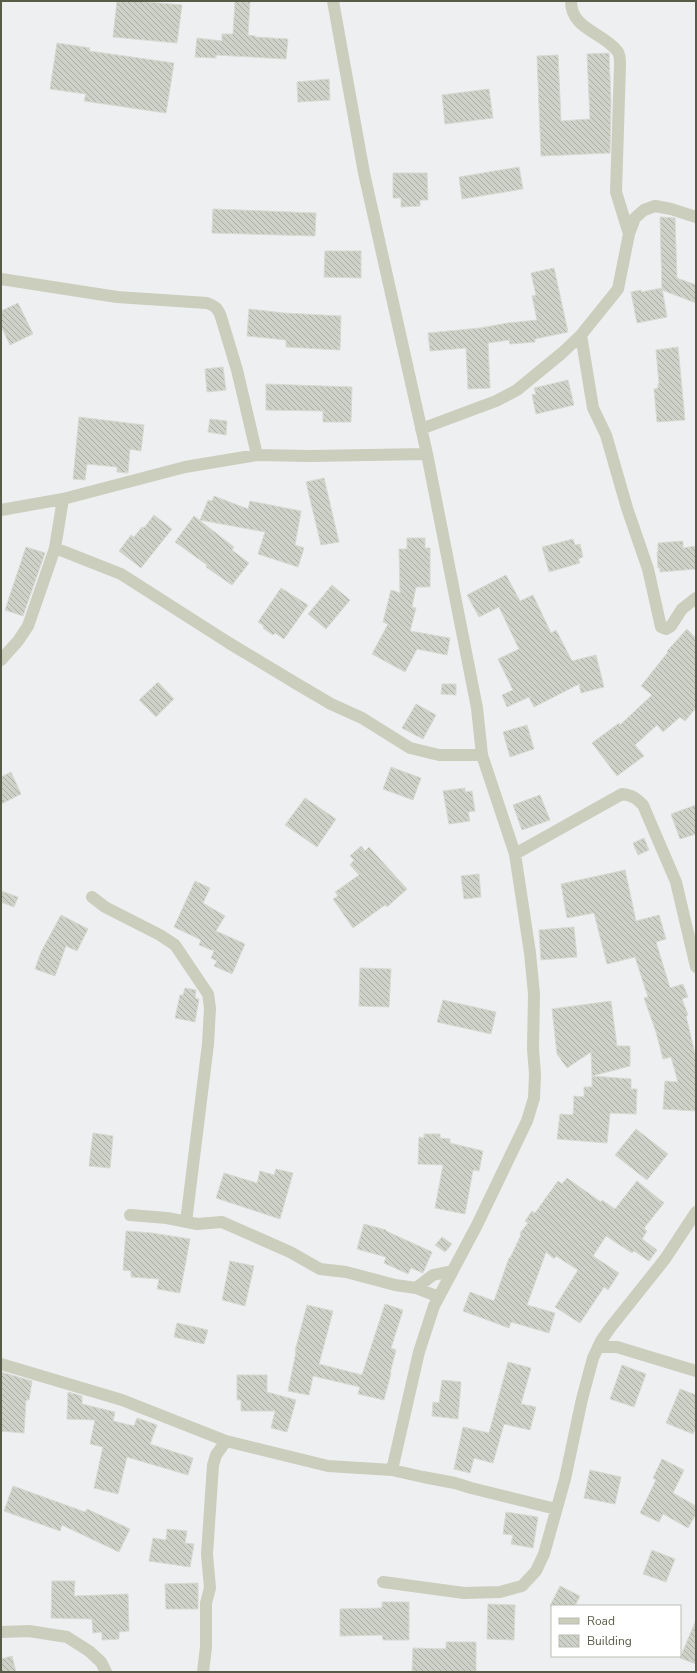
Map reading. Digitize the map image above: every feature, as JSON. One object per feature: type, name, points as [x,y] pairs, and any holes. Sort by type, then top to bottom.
[{"type":"street","points":[[333,1],[364,173],[427,454],[478,708],[482,755],[515,854],[530,953],[534,994],[533,1049],[536,1074],[534,1098],[528,1121],[477,1225],[434,1306],[418,1352],[392,1470]]},
{"type":"street","points":[[571,1],[573,14],[581,25],[612,46],[618,53],[620,72],[616,192],[629,234]]},
{"type":"street","points":[[421,430],[517,390],[562,354],[581,335],[618,289],[629,234],[635,218],[644,210],[655,206],[671,209],[696,217]]},
{"type":"street","points":[[1,279],[117,297],[207,303],[214,306],[220,313],[237,370],[257,455]]},
{"type":"street","points":[[581,335],[593,408],[606,435],[627,508],[648,569],[661,627],[666,629],[672,626],[682,609],[696,598]]},
{"type":"street","points":[[1,510],[63,499],[186,467],[257,455],[310,456],[427,454]]},
{"type":"street","points":[[1,660],[18,641],[28,626],[55,548],[63,499]]},
{"type":"street","points":[[55,548],[121,574],[270,668],[331,704],[362,718],[410,748],[439,755],[482,755]]},
{"type":"street","points":[[515,854],[622,794],[629,794],[636,798],[643,806],[676,882],[696,967]]},
{"type":"street","points":[[92,897],[105,908],[160,935],[175,945],[208,994],[210,1008],[208,1044],[186,1222]]},
{"type":"street","points":[[383,1582],[464,1593],[500,1592],[522,1586],[536,1571],[544,1554],[565,1479],[582,1400],[593,1358],[610,1328],[665,1259],[696,1212]]},
{"type":"street","points":[[130,1216],[167,1218],[197,1224],[222,1222],[290,1252],[320,1270],[354,1274],[382,1282],[416,1288],[439,1297]]},
{"type":"street","points":[[416,1288],[433,1274],[452,1271]]},
{"type":"street","points":[[610,1328],[617,1347]]},
{"type":"street","points":[[598,1347],[617,1347],[696,1371]]},
{"type":"street","points":[[1,1364],[122,1400],[226,1441],[328,1466],[392,1470],[455,1483],[556,1510]]},
{"type":"street","points":[[203,1672],[206,1647],[206,1603],[210,1588],[207,1554],[213,1465],[216,1455],[226,1441]]},
{"type":"street","points":[[1,1632],[29,1631],[67,1637],[89,1650],[101,1662],[106,1672]]},
{"type":"building","points":[[117,1],[182,5],[177,43],[113,37]]},
{"type":"building","points":[[235,1],[250,1],[248,35],[255,37],[288,39],[286,59],[216,55],[216,58],[195,57],[197,38],[222,41],[222,34],[233,34]]},
{"type":"building","points":[[57,43],[90,48],[89,51],[174,63],[166,113],[84,101],[86,94],[50,89]]},
{"type":"building","points":[[609,53],[611,102],[610,153],[541,156],[537,56],[558,55],[561,121],[590,119],[587,54]]},
{"type":"building","points":[[329,79],[330,100],[298,102],[297,82]]},
{"type":"building","points":[[489,89],[493,118],[445,124],[442,95]]},
{"type":"building","points":[[519,167],[523,189],[462,199],[459,177]]},
{"type":"building","points":[[393,173],[427,173],[428,200],[420,200],[420,206],[401,207],[401,198],[393,198]]},
{"type":"building","points":[[213,209],[316,213],[315,236],[212,233]]},
{"type":"building","points":[[660,217],[675,218],[677,278],[696,285],[696,303],[662,290]]},
{"type":"building","points":[[325,251],[361,251],[361,278],[324,277]]},
{"type":"building","points":[[554,268],[568,332],[535,339],[535,342],[510,344],[509,340],[488,343],[490,388],[468,389],[466,348],[430,351],[428,333],[537,320],[532,296],[536,295],[531,273]]},
{"type":"building","points":[[662,288],[667,317],[637,323],[631,292],[641,290],[641,292]]},
{"type":"building","points":[[18,303],[33,334],[10,345],[1,326],[1,311]]},
{"type":"building","points":[[249,309],[284,313],[341,316],[340,350],[286,347],[286,340],[247,336]]},
{"type":"building","points":[[678,347],[685,420],[657,422],[654,389],[658,388],[659,384],[656,350]]},
{"type":"building","points":[[223,367],[226,390],[207,392],[205,369]]},
{"type":"building","points":[[568,380],[574,405],[536,414],[532,395],[536,394],[534,388]]},
{"type":"building","points":[[266,384],[352,387],[351,422],[323,422],[323,411],[266,410]]},
{"type":"building","points":[[79,417],[144,425],[141,451],[130,449],[128,473],[117,472],[117,467],[87,464],[85,480],[73,479]]},
{"type":"building","points":[[210,419],[227,421],[226,435],[208,432]]},
{"type":"building","points":[[324,478],[339,542],[321,545],[306,482]]},
{"type":"building","points":[[214,496],[248,509],[250,501],[301,511],[295,545],[304,548],[298,567],[258,554],[265,532],[200,520],[208,500],[212,501]]},
{"type":"building","points":[[154,515],[172,529],[141,568],[119,551],[131,535],[134,537],[142,527],[144,528]]},
{"type":"building","points":[[194,516],[234,547],[232,550],[249,563],[232,585],[206,567],[207,565],[175,542]]},
{"type":"building","points":[[407,538],[425,538],[425,548],[430,548],[430,587],[416,587],[412,607],[416,608],[410,631],[450,638],[447,655],[417,649],[405,672],[372,654],[388,624],[383,622],[391,590],[400,593],[399,549],[407,549]]},
{"type":"building","points":[[573,539],[575,545],[580,544],[583,557],[578,559],[580,563],[549,572],[542,547]]},
{"type":"building","points":[[683,541],[683,548],[696,546],[696,569],[660,572],[660,568],[658,568],[658,543]]},
{"type":"building","points":[[26,547],[45,553],[23,616],[5,610]]},
{"type":"building","points":[[506,575],[520,601],[533,595],[551,633],[556,630],[572,661],[596,655],[604,687],[581,693],[579,684],[534,707],[529,697],[507,707],[502,695],[513,690],[498,659],[519,649],[499,607],[479,617],[467,595]]},
{"type":"building","points":[[332,585],[350,600],[326,629],[308,614]]},
{"type":"building","points":[[281,588],[308,605],[284,639],[275,633],[273,635],[263,628],[264,626],[258,622]]},
{"type":"building","points":[[687,629],[696,638],[696,708],[685,721],[680,717],[663,732],[657,725],[635,745],[644,756],[617,776],[592,743],[619,723],[620,725],[652,695],[641,686],[668,652],[667,651]]},
{"type":"building","points":[[158,682],[174,699],[156,717],[139,700]]},
{"type":"building","points":[[442,684],[456,684],[456,695],[441,694]]},
{"type":"building","points":[[416,704],[436,715],[423,739],[402,728]]},
{"type":"building","points":[[527,725],[534,749],[510,757],[503,732]]},
{"type":"building","points":[[391,767],[421,778],[413,800],[383,789]]},
{"type":"building","points":[[11,772],[21,794],[1,804],[1,777]]},
{"type":"building","points":[[465,788],[465,792],[472,791],[475,811],[468,812],[470,821],[449,824],[443,791]]},
{"type":"building","points":[[540,795],[550,820],[522,830],[513,805]]},
{"type":"building","points":[[305,798],[336,819],[317,847],[285,825]]},
{"type":"building","points":[[696,805],[696,834],[680,839],[671,814]]},
{"type":"building","points":[[644,838],[649,850],[638,855],[633,843]]},
{"type":"building","points":[[361,846],[365,851],[369,847],[407,889],[387,907],[385,905],[353,928],[333,899],[338,896],[335,892],[359,875],[350,865],[354,860],[350,856]]},
{"type":"building","points":[[625,870],[636,921],[659,915],[666,939],[656,942],[670,988],[683,984],[688,997],[682,999],[688,1015],[686,1016],[696,1058],[696,1111],[663,1109],[665,1081],[678,1082],[671,1057],[663,1059],[656,1032],[644,998],[648,997],[635,957],[607,964],[594,913],[567,918],[561,884]]},
{"type":"building","points":[[479,874],[481,897],[464,899],[461,876]]},
{"type":"building","points":[[195,881],[210,888],[203,903],[225,916],[216,931],[245,944],[232,974],[214,966],[217,961],[211,958],[214,951],[199,945],[201,940],[174,927]]},
{"type":"building","points":[[1,891],[18,897],[14,907],[1,902]]},
{"type":"building","points":[[61,915],[88,929],[77,951],[66,946],[55,976],[35,969],[41,952]]},
{"type":"building","points":[[574,927],[577,957],[541,960],[539,930]]},
{"type":"building","points":[[360,968],[391,969],[389,1007],[359,1006]]},
{"type":"building","points":[[185,988],[196,990],[195,998],[199,999],[195,1022],[175,1018],[180,995],[183,995]]},
{"type":"building","points":[[443,1000],[496,1012],[491,1034],[437,1022]]},
{"type":"building","points":[[611,1001],[617,1046],[630,1046],[630,1066],[592,1076],[591,1052],[567,1068],[557,1054],[552,1009]]},
{"type":"building","points":[[592,1076],[631,1079],[631,1089],[637,1089],[636,1114],[610,1113],[607,1143],[557,1139],[560,1114],[573,1115],[574,1096],[584,1097],[584,1087],[592,1087]]},
{"type":"building","points":[[636,1129],[668,1154],[647,1180],[615,1155]]},
{"type":"building","points":[[93,1133],[113,1136],[110,1168],[89,1166]]},
{"type":"building","points":[[424,1134],[440,1134],[440,1138],[450,1139],[450,1143],[483,1151],[479,1171],[473,1170],[465,1214],[435,1208],[443,1165],[418,1164],[419,1137],[424,1138]]},
{"type":"building","points":[[276,1169],[293,1173],[280,1219],[216,1198],[224,1173],[257,1183],[260,1171],[274,1175]]},
{"type":"building","points":[[567,1178],[601,1202],[602,1200],[615,1209],[637,1181],[664,1203],[644,1228],[647,1231],[642,1239],[657,1250],[649,1261],[634,1251],[632,1253],[606,1236],[593,1256],[619,1273],[608,1290],[604,1287],[580,1323],[555,1307],[578,1270],[556,1256],[554,1259],[546,1252],[527,1305],[555,1313],[549,1333],[511,1322],[509,1328],[463,1311],[470,1292],[494,1301],[509,1258],[521,1235],[520,1233],[528,1223],[525,1221],[532,1211],[535,1213],[558,1181],[562,1184]]},
{"type":"building","points":[[364,1224],[386,1230],[432,1252],[423,1273],[411,1268],[408,1274],[384,1263],[386,1257],[357,1249]]},
{"type":"building","points":[[126,1231],[152,1233],[190,1239],[180,1293],[157,1289],[159,1279],[131,1277],[131,1271],[123,1270]]},
{"type":"building","points":[[442,1237],[452,1244],[445,1252],[435,1245]]},
{"type":"building","points":[[230,1261],[254,1266],[245,1306],[222,1300]]},
{"type":"building","points":[[385,1304],[403,1310],[391,1348],[396,1350],[384,1400],[358,1394],[360,1387],[313,1376],[309,1395],[288,1391],[295,1351],[307,1305],[333,1311],[319,1364],[362,1375]]},
{"type":"building","points":[[177,1323],[208,1330],[204,1344],[174,1337]]},
{"type":"building","points":[[508,1362],[531,1368],[521,1404],[536,1407],[530,1430],[504,1424],[493,1463],[474,1458],[470,1473],[454,1469],[463,1427],[489,1433]]},
{"type":"building","points":[[622,1365],[646,1374],[634,1407],[610,1399]]},
{"type":"building","points":[[1,1372],[32,1381],[29,1400],[26,1400],[24,1433],[1,1431]]},
{"type":"building","points":[[237,1375],[267,1375],[267,1392],[296,1400],[287,1432],[271,1428],[275,1411],[241,1411],[241,1400],[237,1400]]},
{"type":"building","points":[[442,1380],[461,1382],[458,1419],[432,1416],[433,1402],[439,1403]]},
{"type":"building","points":[[680,1389],[696,1395],[696,1426],[693,1434],[666,1423]]},
{"type":"building","points":[[68,1392],[82,1396],[82,1404],[115,1412],[113,1421],[134,1426],[137,1418],[157,1425],[150,1444],[193,1458],[188,1475],[127,1457],[118,1494],[94,1488],[103,1447],[90,1444],[95,1420],[67,1419]]},
{"type":"building","points":[[662,1459],[684,1470],[673,1493],[696,1506],[696,1514],[688,1528],[663,1514],[659,1522],[640,1513],[656,1480],[653,1478]]},
{"type":"building","points":[[590,1470],[621,1477],[615,1504],[584,1498]]},
{"type":"building","points":[[13,1486],[85,1512],[87,1509],[130,1529],[119,1552],[62,1525],[60,1531],[4,1511]]},
{"type":"building","points":[[506,1512],[538,1517],[533,1548],[511,1544],[513,1535],[503,1534]]},
{"type":"building","points":[[167,1529],[187,1531],[185,1543],[194,1544],[190,1567],[149,1561],[153,1538],[166,1540]]},
{"type":"building","points":[[652,1550],[675,1559],[666,1582],[643,1574]]},
{"type":"building","points":[[52,1581],[75,1581],[74,1596],[128,1594],[129,1631],[119,1632],[119,1639],[102,1640],[102,1632],[93,1633],[92,1619],[51,1618]]},
{"type":"building","points":[[198,1583],[198,1609],[166,1609],[165,1584]]},
{"type":"building","points":[[560,1586],[580,1596],[576,1605],[550,1606]]},
{"type":"building","points":[[382,1602],[409,1602],[409,1640],[383,1640],[382,1635],[340,1636],[340,1609],[382,1608]]},
{"type":"building","points":[[488,1604],[515,1605],[514,1640],[487,1639]]},
{"type":"building","points":[[696,1620],[696,1664],[680,1658]]},
{"type":"building","points":[[446,1642],[476,1642],[476,1672],[412,1672],[413,1648],[446,1649]]},
{"type":"building","points":[[12,1656],[16,1672],[1,1672],[1,1659]]}]
